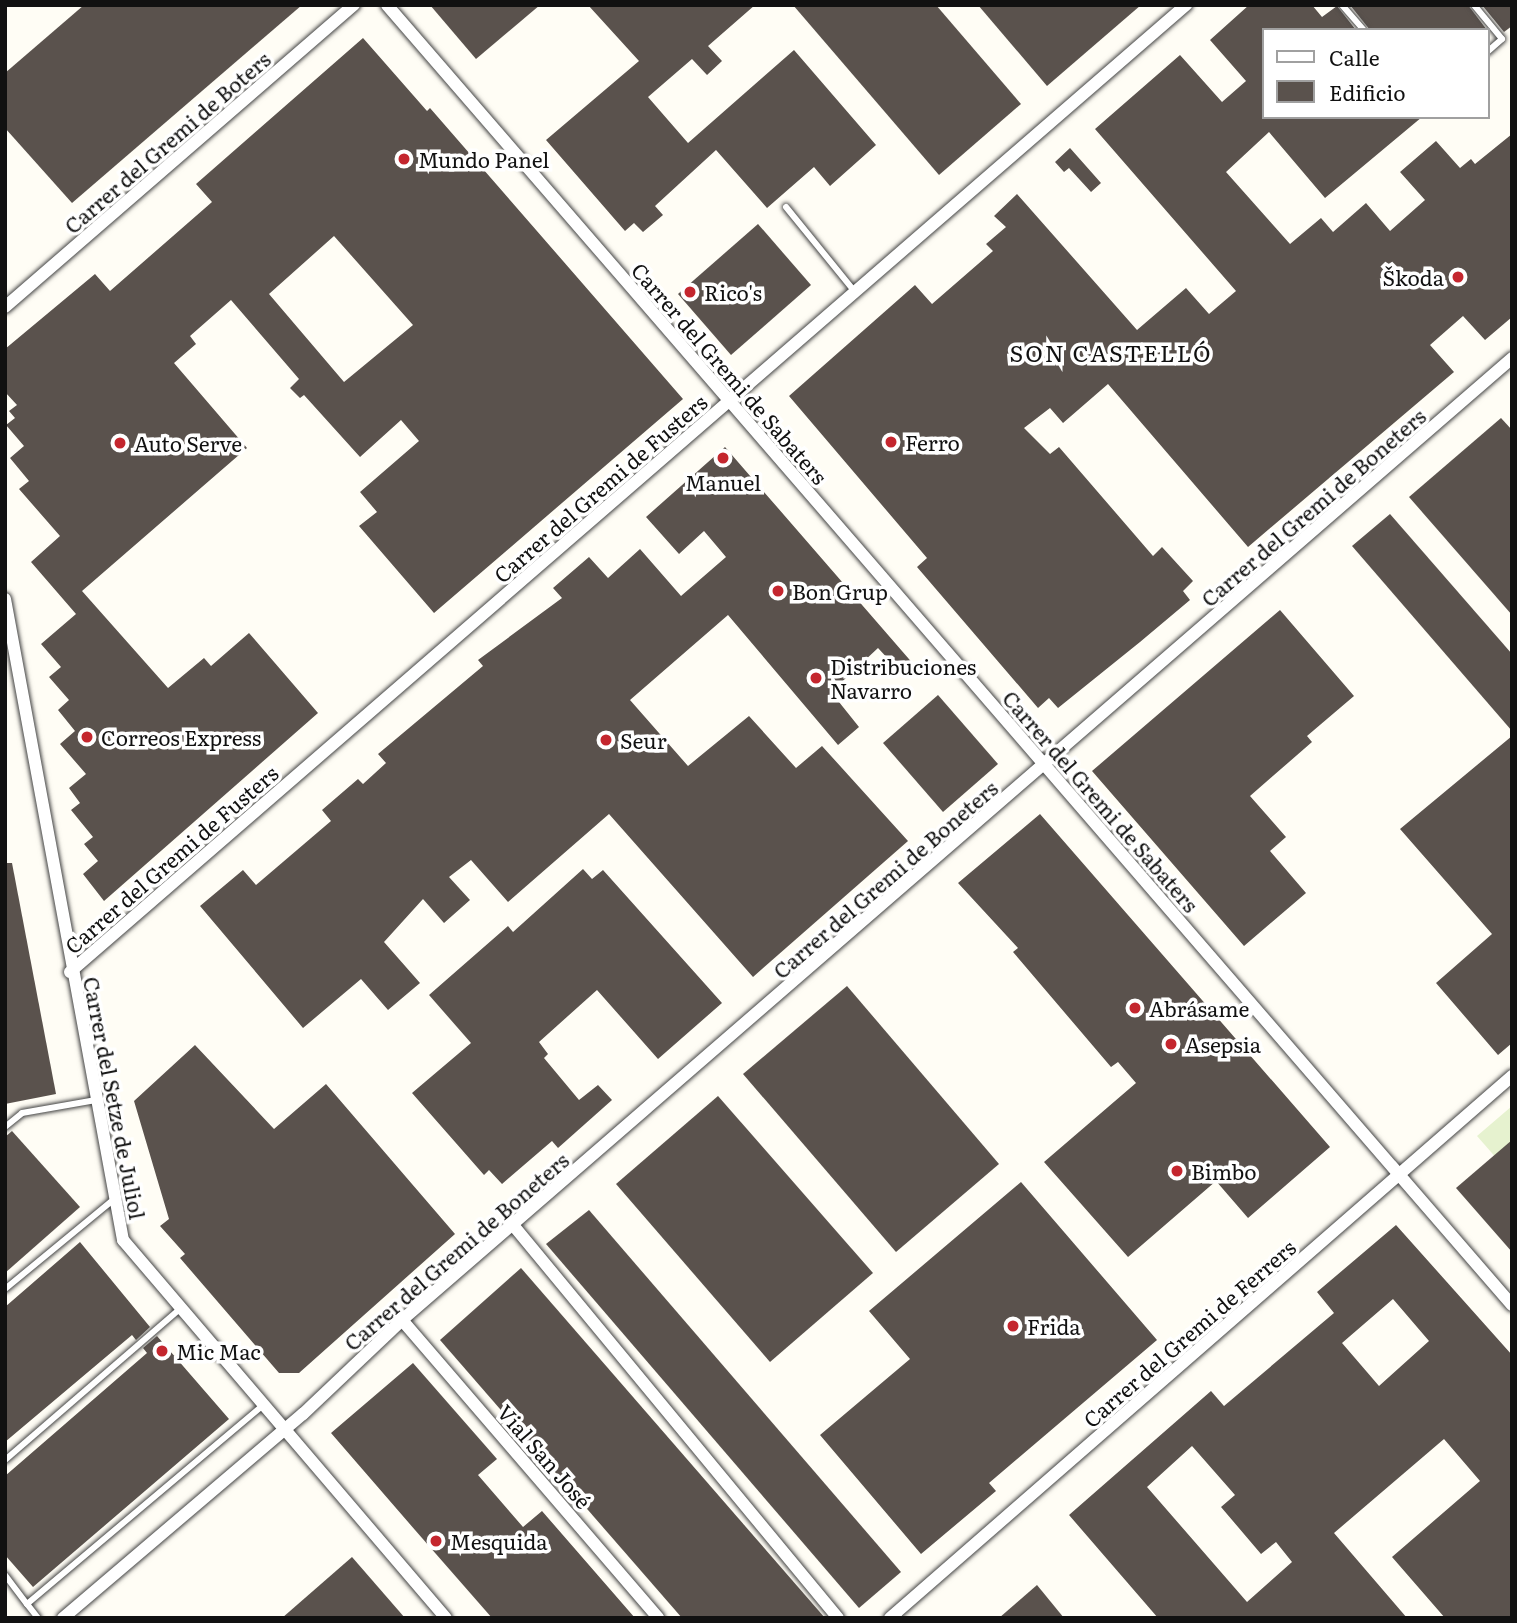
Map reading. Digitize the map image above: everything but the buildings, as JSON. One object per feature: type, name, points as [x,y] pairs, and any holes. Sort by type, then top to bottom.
[{"type":"street","name":"Carrer del Gremi de Boters","points":[[5,307],[354,5]]},
{"type":"street","name":"Carrer del Gremi de Sabaters","points":[[387,5],[1512,1305]]},
{"type":"street","name":"Carrer del Gremi de Fusters","points":[[70,972],[1186,5]]},
{"type":"street","name":"Carrer del Gremi de Boneters","points":[[64,1618],[284,1430],[402,1320],[1046,766],[1512,358]]},
{"type":"street","name":"Carrer del Setze de Juliol","points":[[5,599],[70,972],[123,1240],[262,1406],[446,1618]]},
{"type":"street","name":"Carrer del Gremi de Ferrers","points":[[890,1618],[1512,1076]]},
{"type":"street","points":[[513,1226],[838,1618]]},
{"type":"street","name":"Vial San José","points":[[402,1320],[658,1618]]},
{"type":"lane","points":[[1342,5],[1362,28]]},
{"type":"lane","points":[[1474,5],[1502,39],[1489,50]]},
{"type":"lane","points":[[786,207],[855,292]]},
{"type":"lane","points":[[5,1127],[22,1113],[96,1100]]},
{"type":"lane","points":[[5,1289],[115,1198]]},
{"type":"lane","points":[[5,1460],[180,1309]]},
{"type":"lane","points":[[27,1604],[262,1406]]},
{"type":"lane","points":[[5,1575],[38,1618]]},
{"type":"green space","points":[[1512,1106],[1512,1176],[1477,1136]]},
{"type":"place","name":"Mundo Panel","points":[[404,159]]},
{"type":"place","name":"Škoda","points":[[1458,277]]},
{"type":"place","name":"Rico's","points":[[690,292]]},
{"type":"place","name":"Ferro","points":[[891,442]]},
{"type":"place","name":"Auto Serve","points":[[120,443]]},
{"type":"place","name":"Manuel","points":[[723,458]]},
{"type":"place","name":"Bon Grup","points":[[778,591]]},
{"type":"place","name":"Distribuciones Navarro","points":[[816,678]]},
{"type":"place","name":"Correos Express","points":[[87,737]]},
{"type":"place","name":"Seur","points":[[606,740]]},
{"type":"place","name":"Abrásame","points":[[1135,1008]]},
{"type":"place","name":"Asepsia","points":[[1171,1044]]},
{"type":"place","name":"Bimbo","points":[[1177,1171]]},
{"type":"place","name":"Frida","points":[[1013,1326]]},
{"type":"place","name":"Mic Mac","points":[[162,1351]]},
{"type":"place","name":"Mesquida","points":[[436,1541]]},
{"type":"district","name":"SON CASTELLÓ","points":[[1111,352]]}]
